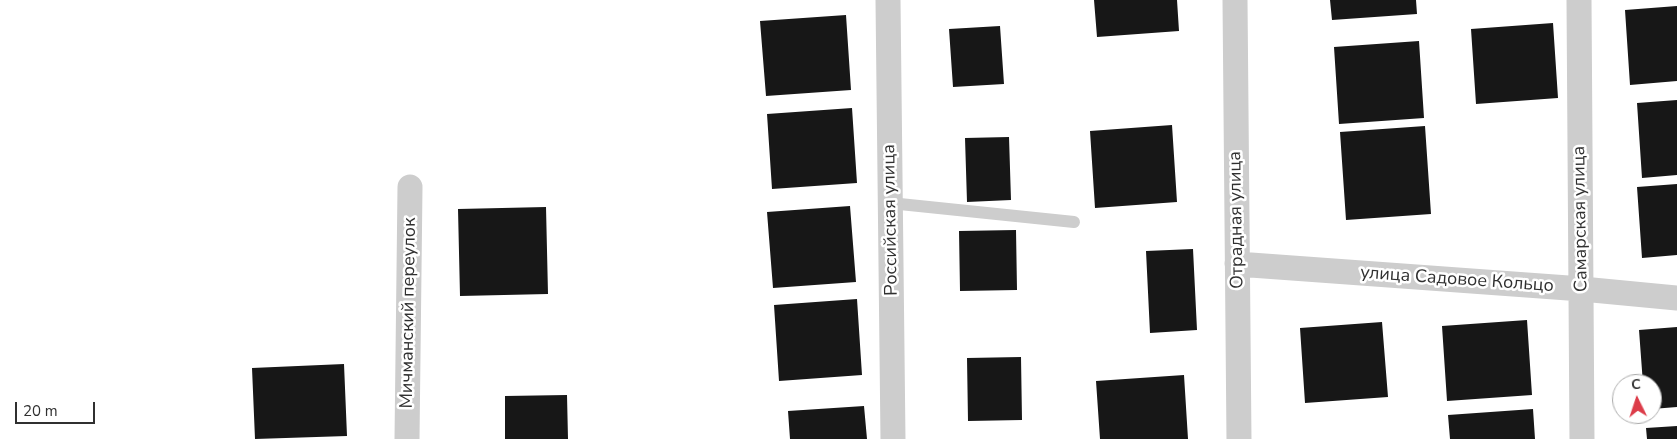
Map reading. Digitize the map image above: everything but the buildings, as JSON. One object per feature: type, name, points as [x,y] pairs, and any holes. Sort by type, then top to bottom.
[{"type":"street","name":"Российская улица","points":[[888,0],[893,439]]},
{"type":"street","name":"Отрадная улица","points":[[1235,0],[1239,439]]},
{"type":"street","name":"Самарская улица","points":[[1579,0],[1582,439]]},
{"type":"street","name":"Мичманский переулок","points":[[407,439],[410,187]]},
{"type":"street","name":"улица Садовое Кольцо","points":[[1238,264],[1582,289],[1677,298]]},
{"type":"lane","points":[[890,203],[1074,222]]}]
